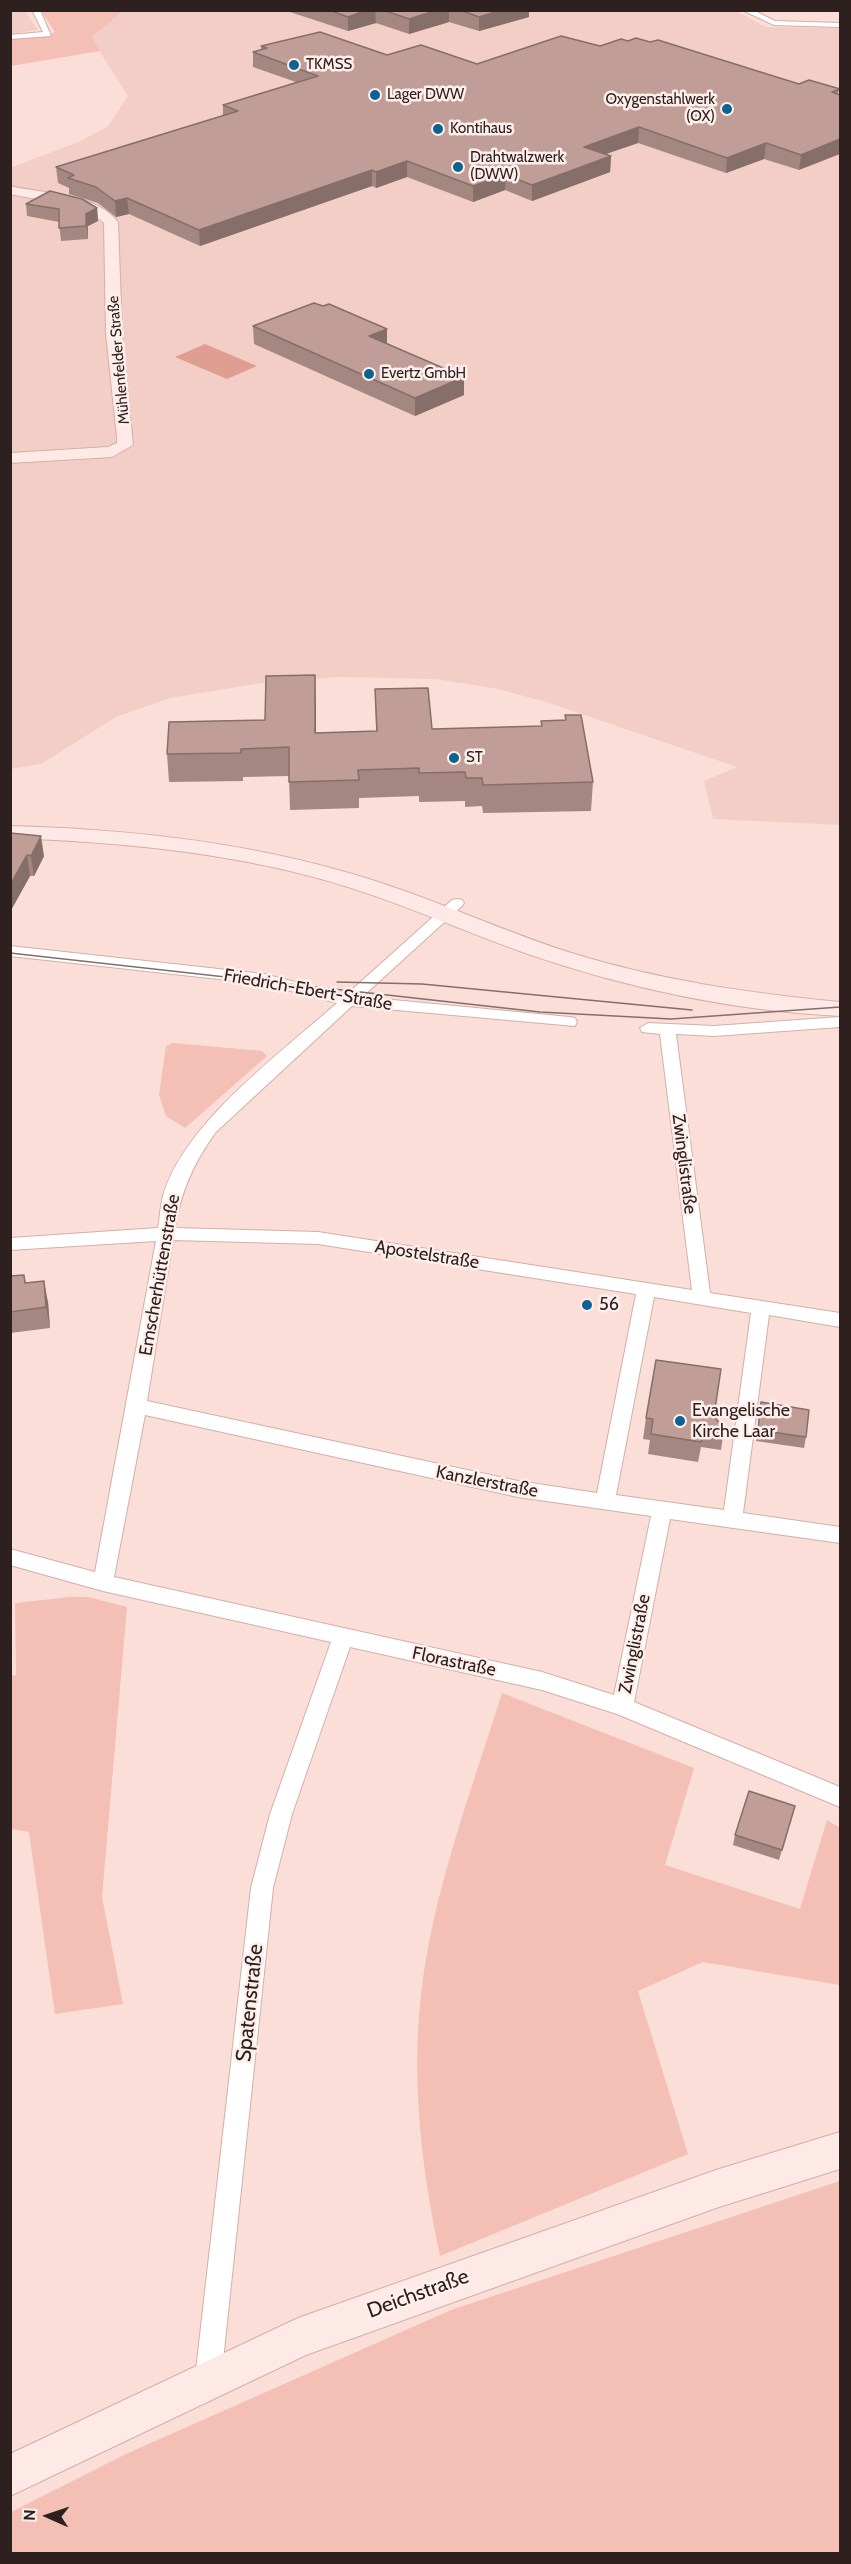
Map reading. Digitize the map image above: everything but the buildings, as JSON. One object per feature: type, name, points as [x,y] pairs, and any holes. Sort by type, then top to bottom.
[{"type":"main road","name":"Mühlenfelder Straße","points":[[10,190],[77,205],[107,216],[111,222],[114,334],[125,445],[112,452],[10,458]]},
{"type":"main road","points":[[10,819],[115,824],[246,841],[340,863],[561,957],[656,982],[764,1002],[840,1009]]},
{"type":"main road","points":[[10,832],[101,835],[221,849],[331,874],[661,970],[745,986],[840,990]]},
{"type":"main road","name":"Deichstraße","points":[[10,2476],[208,2379],[309,2334],[708,2192],[840,2151]]},
{"type":"street","points":[[10,37],[48,34],[36,10]]},
{"type":"street","points":[[746,10],[774,23],[840,25]]},
{"type":"street","name":"Emscherhüttenstraße","points":[[103,1582],[137,1406],[172,1196],[198,1142],[252,1088],[451,909]]},
{"type":"street","name":"Friedrich-Ebert-Straße","points":[[10,951],[264,979],[350,1001],[569,1022]]},
{"type":"street","points":[[648,1028],[749,1029],[840,1022]]},
{"type":"street","name":"Zwinglistraße","points":[[667,1029],[702,1298]]},
{"type":"street","name":"Apostelstraße","points":[[10,1244],[165,1234],[318,1238],[840,1320]]},
{"type":"street","points":[[605,1503],[646,1290]]},
{"type":"street","points":[[732,1521],[761,1308]]},
{"type":"street","name":"Kanzlerstraße","points":[[137,1406],[518,1489],[840,1535]]},
{"type":"street","name":"Zwinglistraße","points":[[622,1707],[662,1511]]},
{"type":"street","name":"Florastraße","points":[[10,1557],[54,1571],[343,1638],[542,1681],[622,1707],[840,1797]]},
{"type":"street","name":"Spatenstraße","points":[[208,2379],[262,1887],[281,1814],[343,1638]]},
{"type":"shaded area","points":[[11,10],[25,11],[38,30],[11,34]]},
{"type":"shaded area","points":[[734,10],[766,27],[840,28],[840,825],[713,819],[704,781],[737,767],[546,702],[498,689],[436,679],[339,677],[261,683],[170,698],[116,717],[41,764],[11,769],[10,168],[81,141],[108,126],[128,96],[91,38],[123,11]]},
{"type":"shaded area","points":[[41,11],[123,11],[92,37],[100,51],[11,66],[11,39],[45,36],[55,32]]},
{"type":"shaded area","points":[[205,344],[257,366],[227,379],[175,357]]},
{"type":"shaded area","points":[[173,1043],[262,1051],[267,1056],[185,1128],[166,1116],[159,1095],[166,1046]]},
{"type":"shaded area","points":[[88,1597],[127,1607],[102,1897],[123,2004],[55,2014],[29,1832],[11,1829],[10,1676],[16,1675],[15,1603]]},
{"type":"shaded area","points":[[502,1693],[694,1768],[665,1865],[800,1909],[827,1820],[840,1828],[840,1985],[703,1962],[638,1991],[688,2154],[440,2256],[423,2159],[420,2127],[417,2061],[421,1995],[434,1919],[454,1842]]},
{"type":"shaded area","points":[[840,2181],[840,2553],[11,2553],[11,2512],[126,2454],[451,2310]]},
{"type":"tram line","points":[[10,953],[540,1012],[671,1019],[840,1007]]},
{"type":"tram line","points":[[337,982],[422,984],[692,1010]]},
{"type":"place","name":"TKMSS","points":[[294,65]]},
{"type":"place","name":"Lager DWW","points":[[375,95]]},
{"type":"place","name":"Oxygenstahlwerk (OX)","points":[[727,109]]},
{"type":"place","name":"Kontihaus","points":[[438,129]]},
{"type":"place","name":"Drahtwalzwerk (DWW)","points":[[458,167]]},
{"type":"place","name":"Evertz GmbH","points":[[369,374]]},
{"type":"place","name":"ST","points":[[454,758]]},
{"type":"place","name":"56","points":[[587,1305]]},
{"type":"place","name":"Evangelische Kirche Laar","points":[[680,1421]]}]
